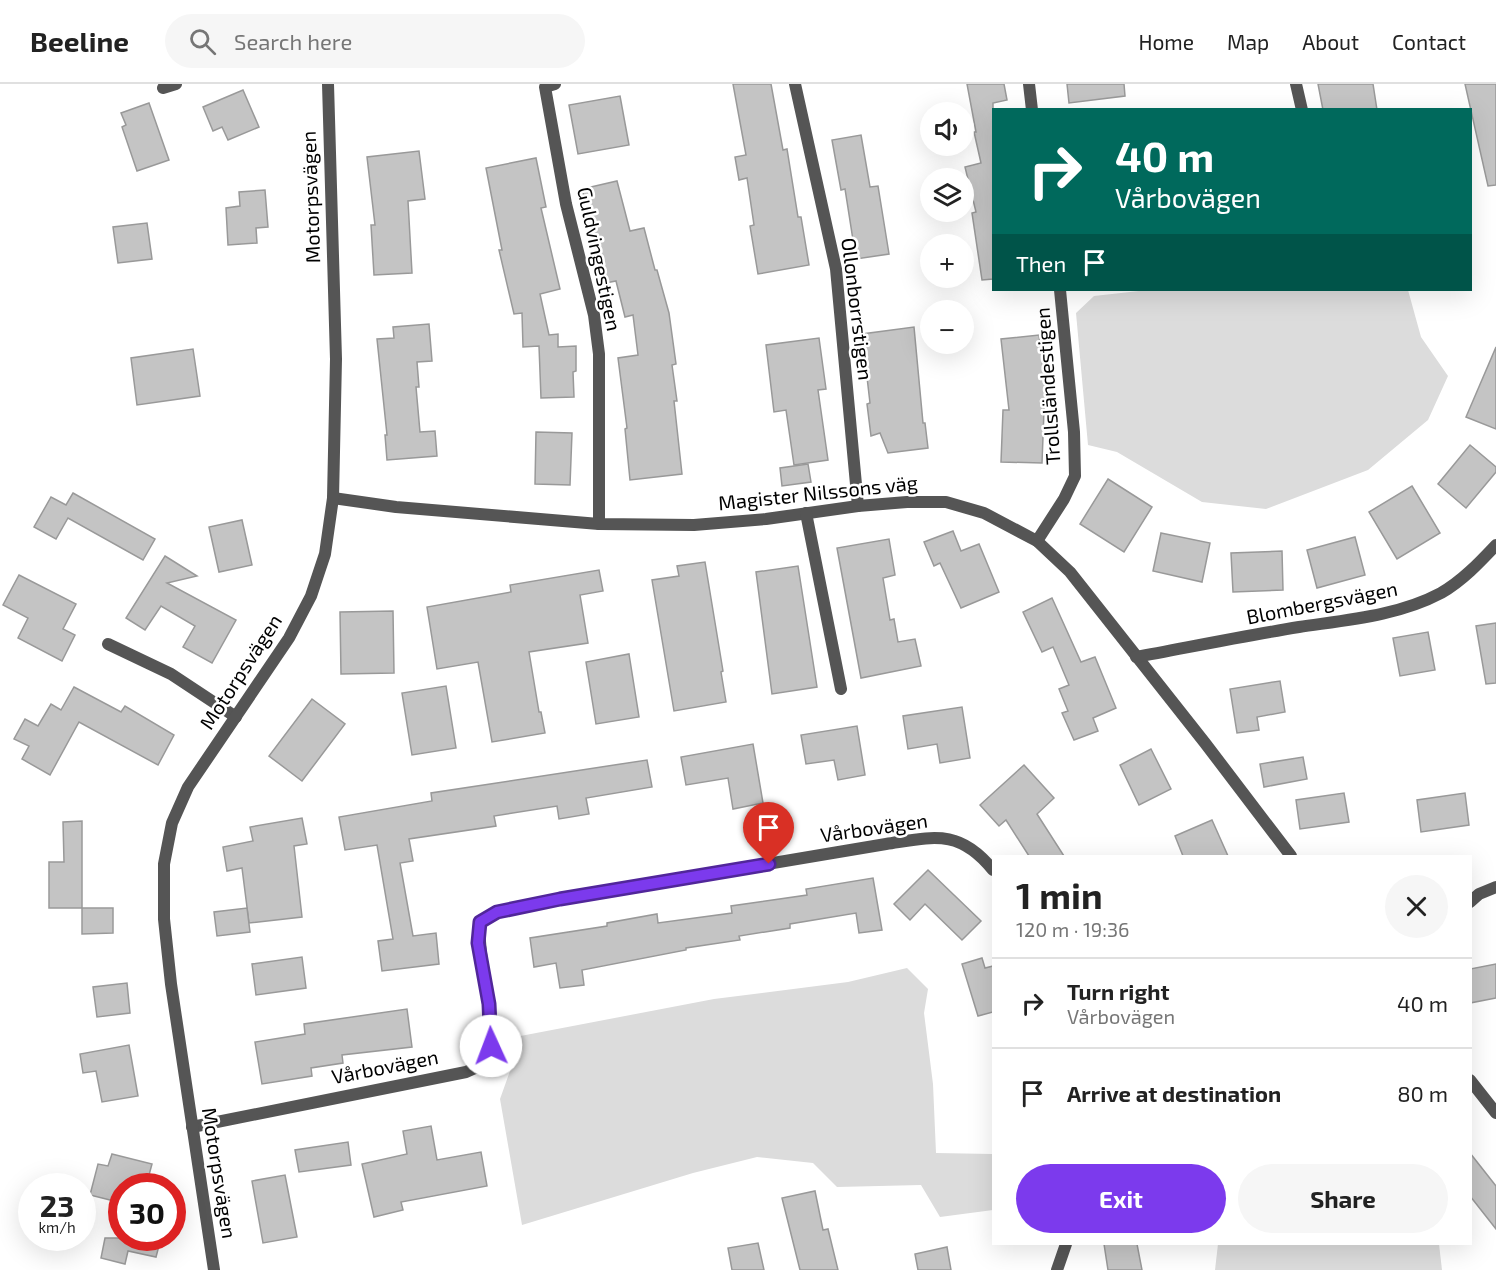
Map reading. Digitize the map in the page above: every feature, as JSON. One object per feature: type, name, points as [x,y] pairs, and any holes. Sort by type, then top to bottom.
[{"type":"street","points":[[163,88],[176,84]]},
{"type":"street","name":"Motorpsvägen","points":[[214,1270],[171,984],[164,919],[164,864],[172,823],[188,787],[289,638],[311,596],[325,554],[333,498],[336,359],[328,84]]},
{"type":"street","name":"Guldvingestigen","points":[[555,84],[545,87],[566,204],[594,315],[599,354],[599,524]]},
{"type":"street","name":"Ollonborrstigen","points":[[795,84],[836,269],[858,506]]},
{"type":"street","points":[[1029,84],[1032,108]]},
{"type":"street","points":[[1296,84],[1302,108]]},
{"type":"street","name":"Trollsländestigen","points":[[1037,541],[1064,499],[1075,476],[1074,432],[1060,291]]},
{"type":"street","name":"Magister Nilssons väg","points":[[333,498],[396,507],[599,524],[694,525],[858,506],[946,501],[984,513],[1037,541],[1070,572],[1290,855]]},
{"type":"street","points":[[806,513],[841,689]]},
{"type":"street","name":"Blombergsvägen","points":[[1136,657],[1367,617],[1414,605],[1441,593],[1465,577],[1496,545]]},
{"type":"street","points":[[108,644],[171,674],[236,717]]},
{"type":"street","name":"Vårbovägen","points":[[192,1126],[466,1072],[486,1063],[491,1046],[489,1004],[478,943],[480,922],[497,912],[571,897],[937,837],[962,842],[992,869]]},
{"type":"street","points":[[1472,900],[1479,894],[1496,887]]},
{"type":"street","points":[[1472,1083],[1496,1113]]},
{"type":"street","points":[[1057,1270],[1066,1245]]},
{"type":"shaded area","points":[[1139,291],[1408,291],[1421,337],[1448,376],[1428,420],[1368,470],[1266,509],[1202,502],[1117,452],[1088,445],[1076,313],[1094,296]]},
{"type":"shaded area","points":[[907,968],[928,989],[924,1013],[933,1084],[936,1153],[992,1154],[992,1210],[940,1217],[921,1185],[837,1187],[813,1163],[757,1157],[693,1173],[522,1225],[500,1099],[515,1057],[510,1038],[714,999],[848,982]]},
{"type":"shaded area","points":[[1218,1245],[1439,1245],[1442,1270],[1215,1270]]},
{"type":"building","points":[[733,84],[771,84],[783,150],[787,149],[798,217],[801,217],[809,265],[758,274],[750,226],[754,225],[747,178],[739,180],[735,157],[746,155]]},
{"type":"building","points":[[967,84],[1004,84],[1007,100],[993,103],[992,108],[992,279],[982,280],[973,222],[974,212],[976,212],[974,168],[965,167],[981,163],[974,132],[976,132],[974,102],[970,102]]},
{"type":"building","points":[[1067,84],[1124,84],[1125,96],[1069,103]]},
{"type":"building","points":[[1318,84],[1373,84],[1377,108],[1323,108]]},
{"type":"building","points":[[1465,84],[1496,84],[1496,185],[1488,186]]},
{"type":"building","points":[[243,90],[259,127],[228,140],[222,127],[213,131],[203,107]]},
{"type":"building","points":[[620,96],[629,145],[578,154],[569,105]]},
{"type":"building","points":[[149,103],[169,160],[137,171],[122,127],[126,125],[121,113]]},
{"type":"building","points":[[861,135],[870,187],[878,186],[889,254],[856,259],[845,189],[841,190],[832,140]]},
{"type":"building","points":[[419,151],[425,199],[408,201],[412,273],[374,275],[371,225],[375,225],[367,157]]},
{"type":"building","points":[[536,158],[546,207],[541,208],[560,289],[540,294],[549,335],[558,334],[558,347],[576,346],[576,371],[573,372],[574,397],[541,398],[539,346],[523,347],[522,313],[514,314],[499,250],[502,250],[486,168]]},
{"type":"building","points":[[617,181],[630,231],[644,228],[669,313],[676,364],[672,365],[682,474],[630,480],[625,429],[627,428],[618,358],[638,355],[633,315],[625,317],[616,281],[606,283],[582,189]]},
{"type":"building","points":[[265,190],[268,227],[256,228],[257,243],[228,245],[226,208],[240,206],[239,192]]},
{"type":"building","points":[[147,223],[152,259],[118,263],[113,227]]},
{"type":"building","points":[[429,324],[432,361],[417,362],[419,387],[416,387],[420,432],[435,431],[437,456],[387,460],[385,435],[387,435],[377,339],[394,338],[393,327]]},
{"type":"building","points":[[914,327],[923,423],[925,423],[928,448],[888,453],[880,433],[871,436],[867,404],[870,403],[862,334]]},
{"type":"building","points":[[1039,335],[1045,385],[1042,463],[1001,462],[1003,410],[1009,410],[1001,339]]},
{"type":"building","points":[[819,338],[826,389],[818,390],[828,460],[794,465],[786,410],[774,412],[766,345]]},
{"type":"building","points":[[1496,347],[1496,429],[1466,417]]},
{"type":"building","points":[[193,349],[200,396],[137,405],[131,358]]},
{"type":"building","points":[[536,432],[572,433],[570,485],[535,484]]},
{"type":"building","points":[[1470,445],[1496,467],[1496,472],[1466,508],[1438,484]]},
{"type":"building","points":[[808,464],[811,482],[782,486],[780,468]]},
{"type":"building","points":[[1108,479],[1152,507],[1124,552],[1080,524]]},
{"type":"building","points":[[1412,486],[1440,533],[1397,559],[1369,512]]},
{"type":"building","points":[[73,493],[155,539],[143,560],[68,518],[56,539],[34,527],[51,497],[66,505]]},
{"type":"building","points":[[242,520],[252,565],[219,572],[209,527]]},
{"type":"building","points":[[953,531],[961,551],[979,544],[999,592],[961,608],[940,563],[934,566],[924,542]]},
{"type":"building","points":[[1161,533],[1210,543],[1202,582],[1153,571]]},
{"type":"building","points":[[1355,537],[1365,575],[1317,588],[1307,550]]},
{"type":"building","points":[[889,539],[895,575],[883,578],[890,620],[894,619],[898,642],[915,639],[921,666],[861,678],[837,548]]},
{"type":"building","points":[[1282,551],[1283,590],[1233,592],[1231,553]]},
{"type":"building","points":[[165,556],[197,576],[167,583],[236,620],[212,663],[183,647],[195,626],[161,606],[145,630],[126,618]]},
{"type":"building","points":[[705,562],[726,702],[674,711],[652,580],[679,576],[677,566]]},
{"type":"building","points":[[798,566],[817,687],[772,694],[756,572]]},
{"type":"building","points":[[599,570],[603,591],[580,595],[588,643],[529,652],[539,712],[541,712],[545,733],[492,742],[478,662],[437,669],[427,607],[511,592],[510,585]]},
{"type":"building","points":[[19,575],[76,604],[63,629],[75,635],[62,661],[18,638],[28,618],[3,605]]},
{"type":"building","points":[[1052,598],[1081,662],[1095,657],[1116,708],[1093,718],[1098,731],[1074,740],[1062,713],[1068,711],[1059,689],[1069,685],[1053,647],[1042,652],[1023,612]]},
{"type":"building","points":[[393,611],[394,673],[341,674],[340,612]]},
{"type":"building","points":[[1496,623],[1496,683],[1486,684],[1476,626]]},
{"type":"building","points":[[1428,632],[1435,670],[1400,676],[1393,638]]},
{"type":"building","points":[[629,654],[639,717],[596,724],[586,662]]},
{"type":"building","points":[[1280,681],[1285,712],[1257,717],[1259,730],[1237,733],[1230,689]]},
{"type":"building","points":[[446,686],[456,748],[412,755],[402,693]]},
{"type":"building","points":[[74,687],[121,712],[125,706],[174,735],[158,765],[79,722],[50,775],[22,759],[29,746],[14,739],[25,719],[38,726],[51,704],[61,710]]},
{"type":"building","points":[[312,699],[345,724],[302,781],[269,756]]},
{"type":"building","points":[[962,707],[970,758],[940,763],[937,744],[908,749],[903,716]]},
{"type":"building","points":[[857,726],[865,775],[838,780],[834,760],[806,764],[801,735]]},
{"type":"building","points":[[753,744],[763,803],[733,809],[728,778],[686,785],[681,757]]},
{"type":"building","points":[[1151,749],[1171,789],[1139,805],[1120,765]]},
{"type":"building","points":[[1303,757],[1307,779],[1264,787],[1260,764]]},
{"type":"building","points":[[647,760],[652,787],[586,798],[589,814],[559,819],[557,806],[494,816],[496,826],[409,839],[413,861],[400,863],[413,936],[436,933],[439,964],[382,971],[378,941],[393,939],[377,845],[345,850],[339,817],[432,801],[431,793]]},
{"type":"building","points":[[1024,765],[1054,798],[1037,814],[1063,855],[1028,855],[1006,820],[999,826],[980,805]]},
{"type":"building","points":[[1344,793],[1349,822],[1300,829],[1296,800]]},
{"type":"building","points":[[1465,793],[1469,825],[1421,832],[1417,800]]},
{"type":"building","points":[[302,818],[307,844],[294,846],[302,917],[249,923],[242,868],[227,871],[223,847],[253,841],[250,827]]},
{"type":"building","points":[[1212,820],[1228,855],[1183,855],[1175,836]]},
{"type":"building","points":[[82,821],[82,908],[49,908],[49,862],[64,862],[63,822]]},
{"type":"building","points":[[928,870],[981,921],[962,940],[925,904],[910,920],[894,904]]},
{"type":"building","points":[[873,878],[882,930],[859,933],[856,913],[790,924],[790,928],[739,936],[740,940],[686,948],[686,950],[582,970],[584,985],[560,988],[556,963],[534,967],[530,938],[607,926],[607,923],[657,914],[658,923],[732,913],[731,906],[807,895],[806,889]]},
{"type":"building","points":[[82,908],[113,908],[113,933],[82,934]]},
{"type":"building","points":[[247,908],[250,932],[217,936],[214,912]]},
{"type":"building","points":[[302,957],[306,988],[256,995],[252,964]]},
{"type":"building","points":[[982,958],[985,968],[992,966],[992,1012],[978,1016],[962,964]]},
{"type":"building","points":[[1496,964],[1496,998],[1472,1003],[1472,969]]},
{"type":"building","points":[[127,983],[130,1013],[97,1017],[93,987]]},
{"type":"building","points":[[407,1009],[412,1047],[342,1055],[343,1063],[311,1068],[312,1076],[262,1084],[255,1042],[305,1034],[304,1024]]},
{"type":"building","points":[[129,1045],[138,1096],[102,1102],[96,1071],[83,1073],[80,1054]]},
{"type":"building","points":[[431,1126],[437,1160],[481,1152],[487,1186],[401,1202],[403,1210],[374,1217],[362,1164],[407,1154],[403,1131]]},
{"type":"building","points":[[348,1142],[351,1165],[299,1172],[295,1150]]},
{"type":"building","points":[[112,1154],[152,1164],[150,1173],[108,1173],[108,1200],[96,1196],[96,1173],[98,1164],[108,1166]]},
{"type":"building","points":[[1472,1156],[1496,1186],[1496,1229],[1472,1199]]},
{"type":"building","points":[[285,1175],[297,1237],[263,1243],[252,1181]]},
{"type":"building","points":[[815,1191],[823,1230],[828,1229],[838,1270],[800,1270],[782,1198]]},
{"type":"building","points":[[105,1238],[108,1238],[108,1251],[128,1251],[125,1264],[101,1258]]},
{"type":"building","points":[[758,1243],[764,1270],[732,1270],[728,1248]]},
{"type":"building","points":[[1104,1245],[1137,1245],[1142,1270],[1108,1270]]},
{"type":"building","points":[[947,1247],[951,1270],[918,1270],[915,1254]]},
{"type":"building","points":[[128,1251],[158,1251],[156,1257]]},
{"type":"route","points":[[491,1046],[489,1004],[478,943],[480,922],[497,912],[560,899],[769,864]]}]
